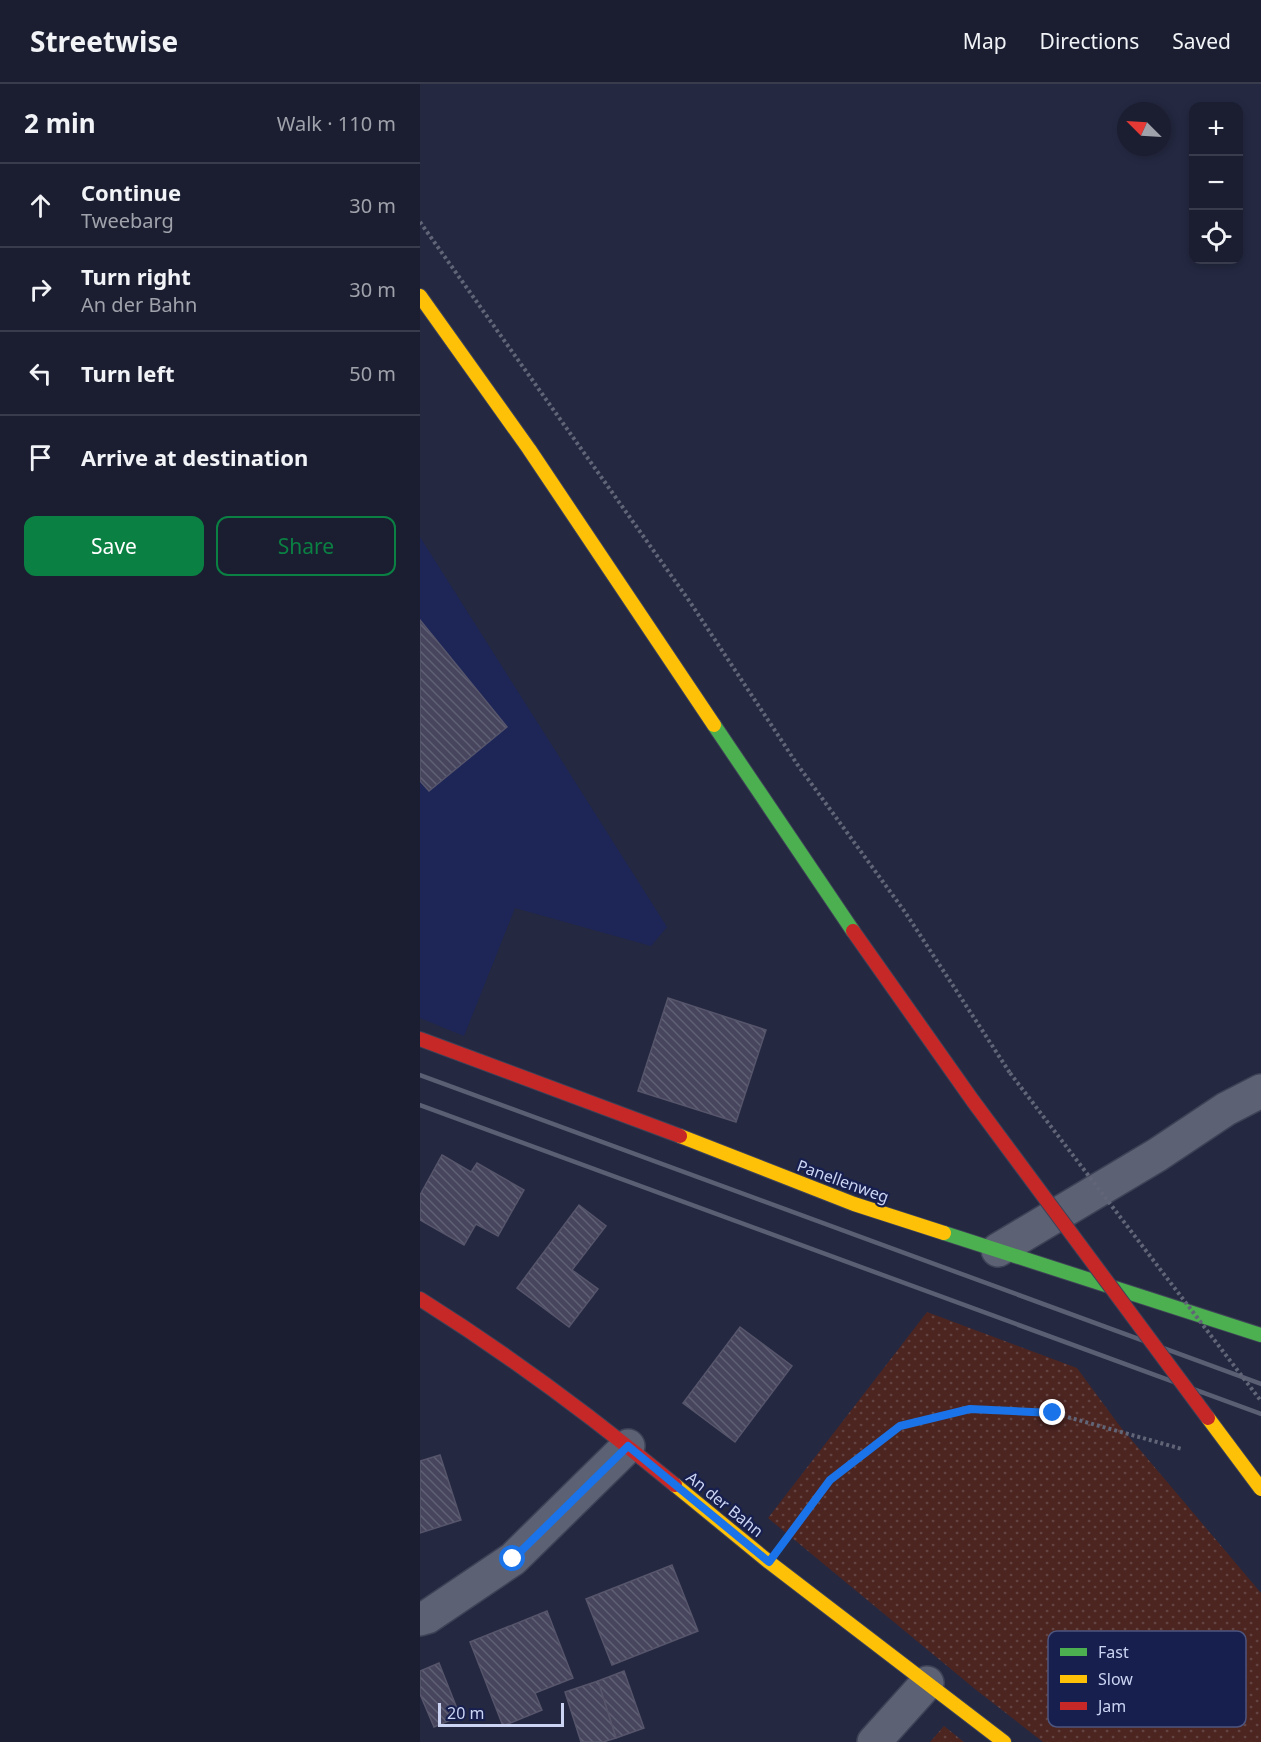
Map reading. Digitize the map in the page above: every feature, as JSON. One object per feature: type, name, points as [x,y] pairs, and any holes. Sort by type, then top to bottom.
[{"type":"street","points":[[420,296],[529,449],[870,956],[973,1101],[1261,1489]]},
{"type":"street","name":"Panellenweg","points":[[420,1039],[666,1130],[854,1204],[1261,1335]]},
{"type":"street","points":[[998,1250],[1157,1155],[1226,1108],[1261,1091]]},
{"type":"street","name":"An der Bahn","points":[[420,1299],[476,1334],[628,1446],[769,1562],[1004,1742]]},
{"type":"street","points":[[420,1619],[427,1617],[513,1559],[628,1446]]},
{"type":"street","points":[[874,1742],[927,1683]]},
{"type":"path","points":[[420,222],[690,602],[797,764],[905,912],[1010,1072],[1261,1401]]},
{"type":"path","points":[[769,1562],[830,1480],[900,1426],[970,1409],[1053,1413],[1184,1449]]},
{"type":"shaded area","points":[[420,537],[667,927],[651,946],[515,908],[464,1036],[420,1018]]},
{"type":"shaded area","points":[[927,1312],[1077,1368],[1119,1425],[1261,1593],[1261,1742],[1043,1742],[975,1689],[768,1518]]},
{"type":"shaded area","points":[[944,1726],[964,1742],[930,1742]]},
{"type":"building","points":[[420,620],[507,727],[429,791],[420,781]]},
{"type":"building","points":[[668,998],[766,1030],[736,1122],[638,1091]]},
{"type":"building","points":[[442,1155],[471,1172],[477,1163],[524,1190],[498,1236],[476,1224],[464,1245],[420,1220],[420,1195]]},
{"type":"building","points":[[579,1205],[606,1226],[572,1270],[598,1289],[569,1327],[517,1288]]},
{"type":"building","points":[[740,1327],[792,1366],[735,1442],[683,1403]]},
{"type":"building","points":[[440,1455],[461,1520],[420,1533],[420,1461]]},
{"type":"building","points":[[672,1565],[698,1631],[612,1665],[586,1599]]},
{"type":"building","points":[[547,1611],[573,1678],[535,1693],[542,1710],[503,1726],[470,1642]]},
{"type":"building","points":[[439,1663],[460,1716],[434,1727],[420,1694],[420,1671]]},
{"type":"building","points":[[624,1671],[644,1728],[616,1738],[598,1681]]},
{"type":"building","points":[[598,1681],[616,1738],[603,1742],[581,1742],[565,1692]]},
{"type":"railway","points":[[420,1075],[1261,1384]]},
{"type":"railway","points":[[420,1105],[1261,1414]]},
{"type":"traffic: fast","points":[[714,725],[853,931]]},
{"type":"traffic: fast","points":[[944,1233],[1261,1335]]},
{"type":"traffic: slow","points":[[420,296],[529,449],[714,725]]},
{"type":"traffic: slow","points":[[680,1136],[854,1204],[944,1233]]},
{"type":"traffic: slow","points":[[1208,1418],[1261,1489]]},
{"type":"traffic: slow","points":[[675,1485],[769,1562],[1004,1742]]},
{"type":"traffic: jam","points":[[853,931],[973,1101]]},
{"type":"traffic: jam","points":[[420,1039],[680,1136]]},
{"type":"traffic: jam","points":[[973,1101],[1208,1418]]},
{"type":"traffic: jam","points":[[420,1299],[486,1342],[550,1388],[675,1485]]},
{"type":"route","points":[[513,1559],[628,1446],[769,1562],[830,1480],[900,1426],[970,1409],[1053,1413]]}]
